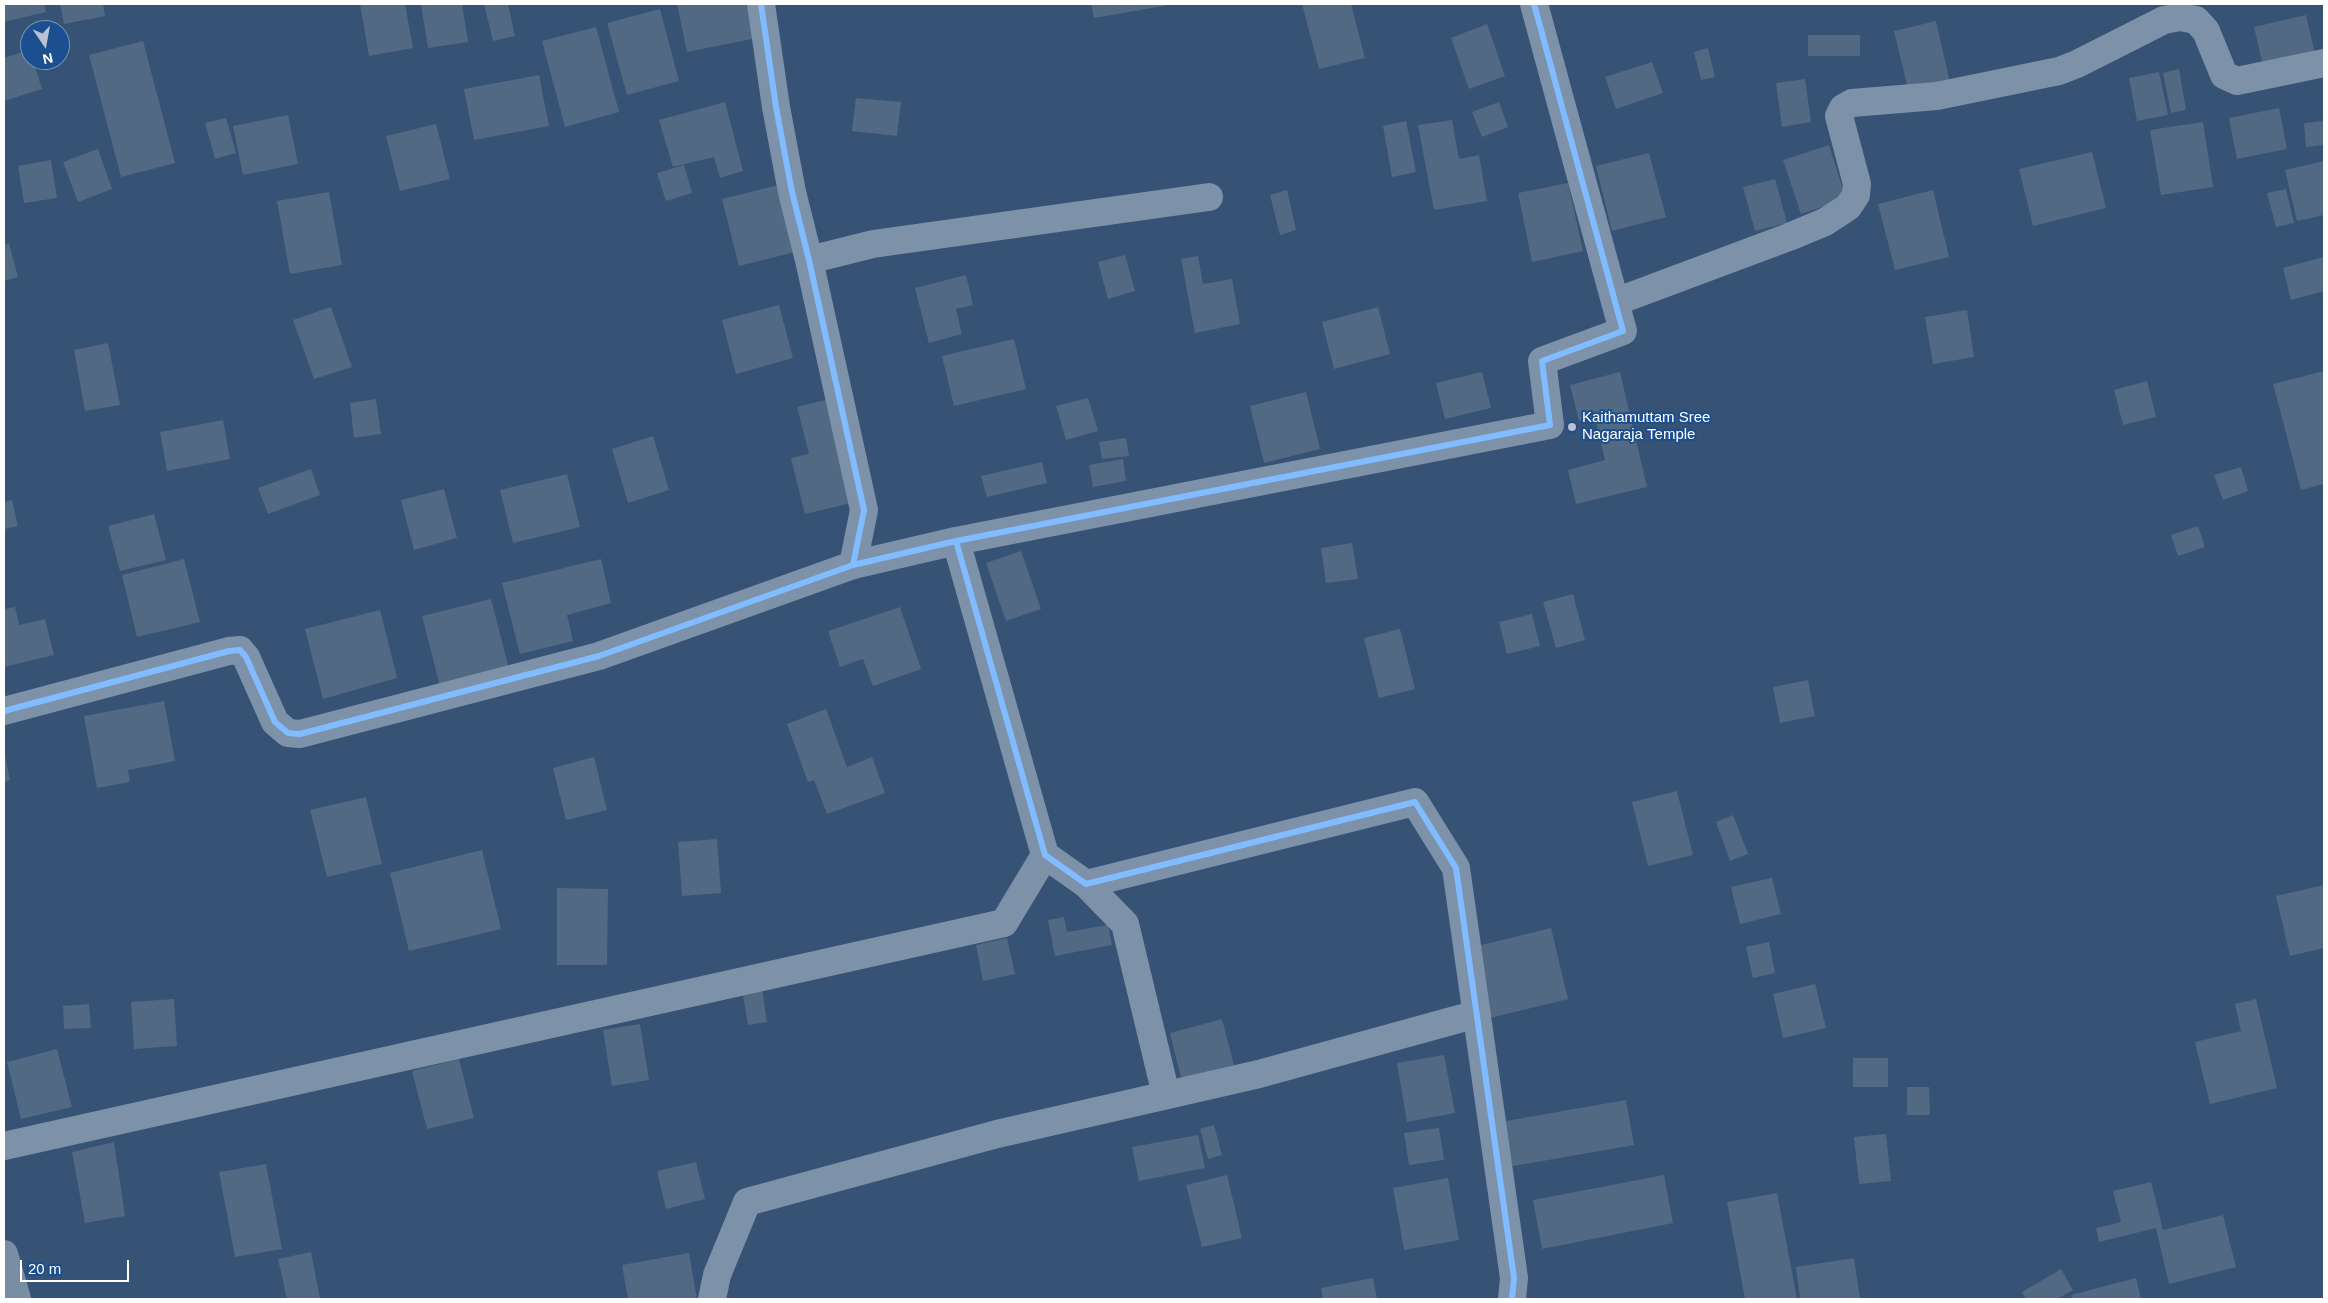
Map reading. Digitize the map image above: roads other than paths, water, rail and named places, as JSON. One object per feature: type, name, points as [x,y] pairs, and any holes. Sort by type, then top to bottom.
[{"type":"main road","points":[[4,1254],[17,1299]]},
{"type":"street","points":[[761,4],[777,116],[792,192],[810,260],[864,510],[853,565]]},
{"type":"street","points":[[4,711],[229,651],[240,650],[246,657],[275,722],[288,733],[300,734],[599,656],[853,565],[956,541],[1550,425],[1542,361],[1623,331],[1534,4]]},
{"type":"street","points":[[1615,302],[1789,237],[1825,222],[1848,207],[1856,195],[1857,184],[1840,116],[1843,108],[1852,103],[1937,96],[2059,71],[2077,64],[2164,20],[2180,17],[2196,20],[2206,31],[2224,75],[2237,81],[2324,63]]},
{"type":"street","points":[[810,260],[873,244],[1209,197]]},
{"type":"street","points":[[956,541],[1045,856],[1086,884],[1125,924],[1166,1095]]},
{"type":"street","points":[[1086,884],[1415,802],[1456,868],[1514,1278],[1512,1299]]},
{"type":"street","points":[[4,1146],[1004,923],[1045,856]]},
{"type":"street","points":[[712,1299],[717,1275],[747,1202],[997,1134],[1259,1074],[1476,1014]]},
{"type":"place","name":"Kaithamuttam Sree Nagaraja Temple","points":[[1572,427]]}]
